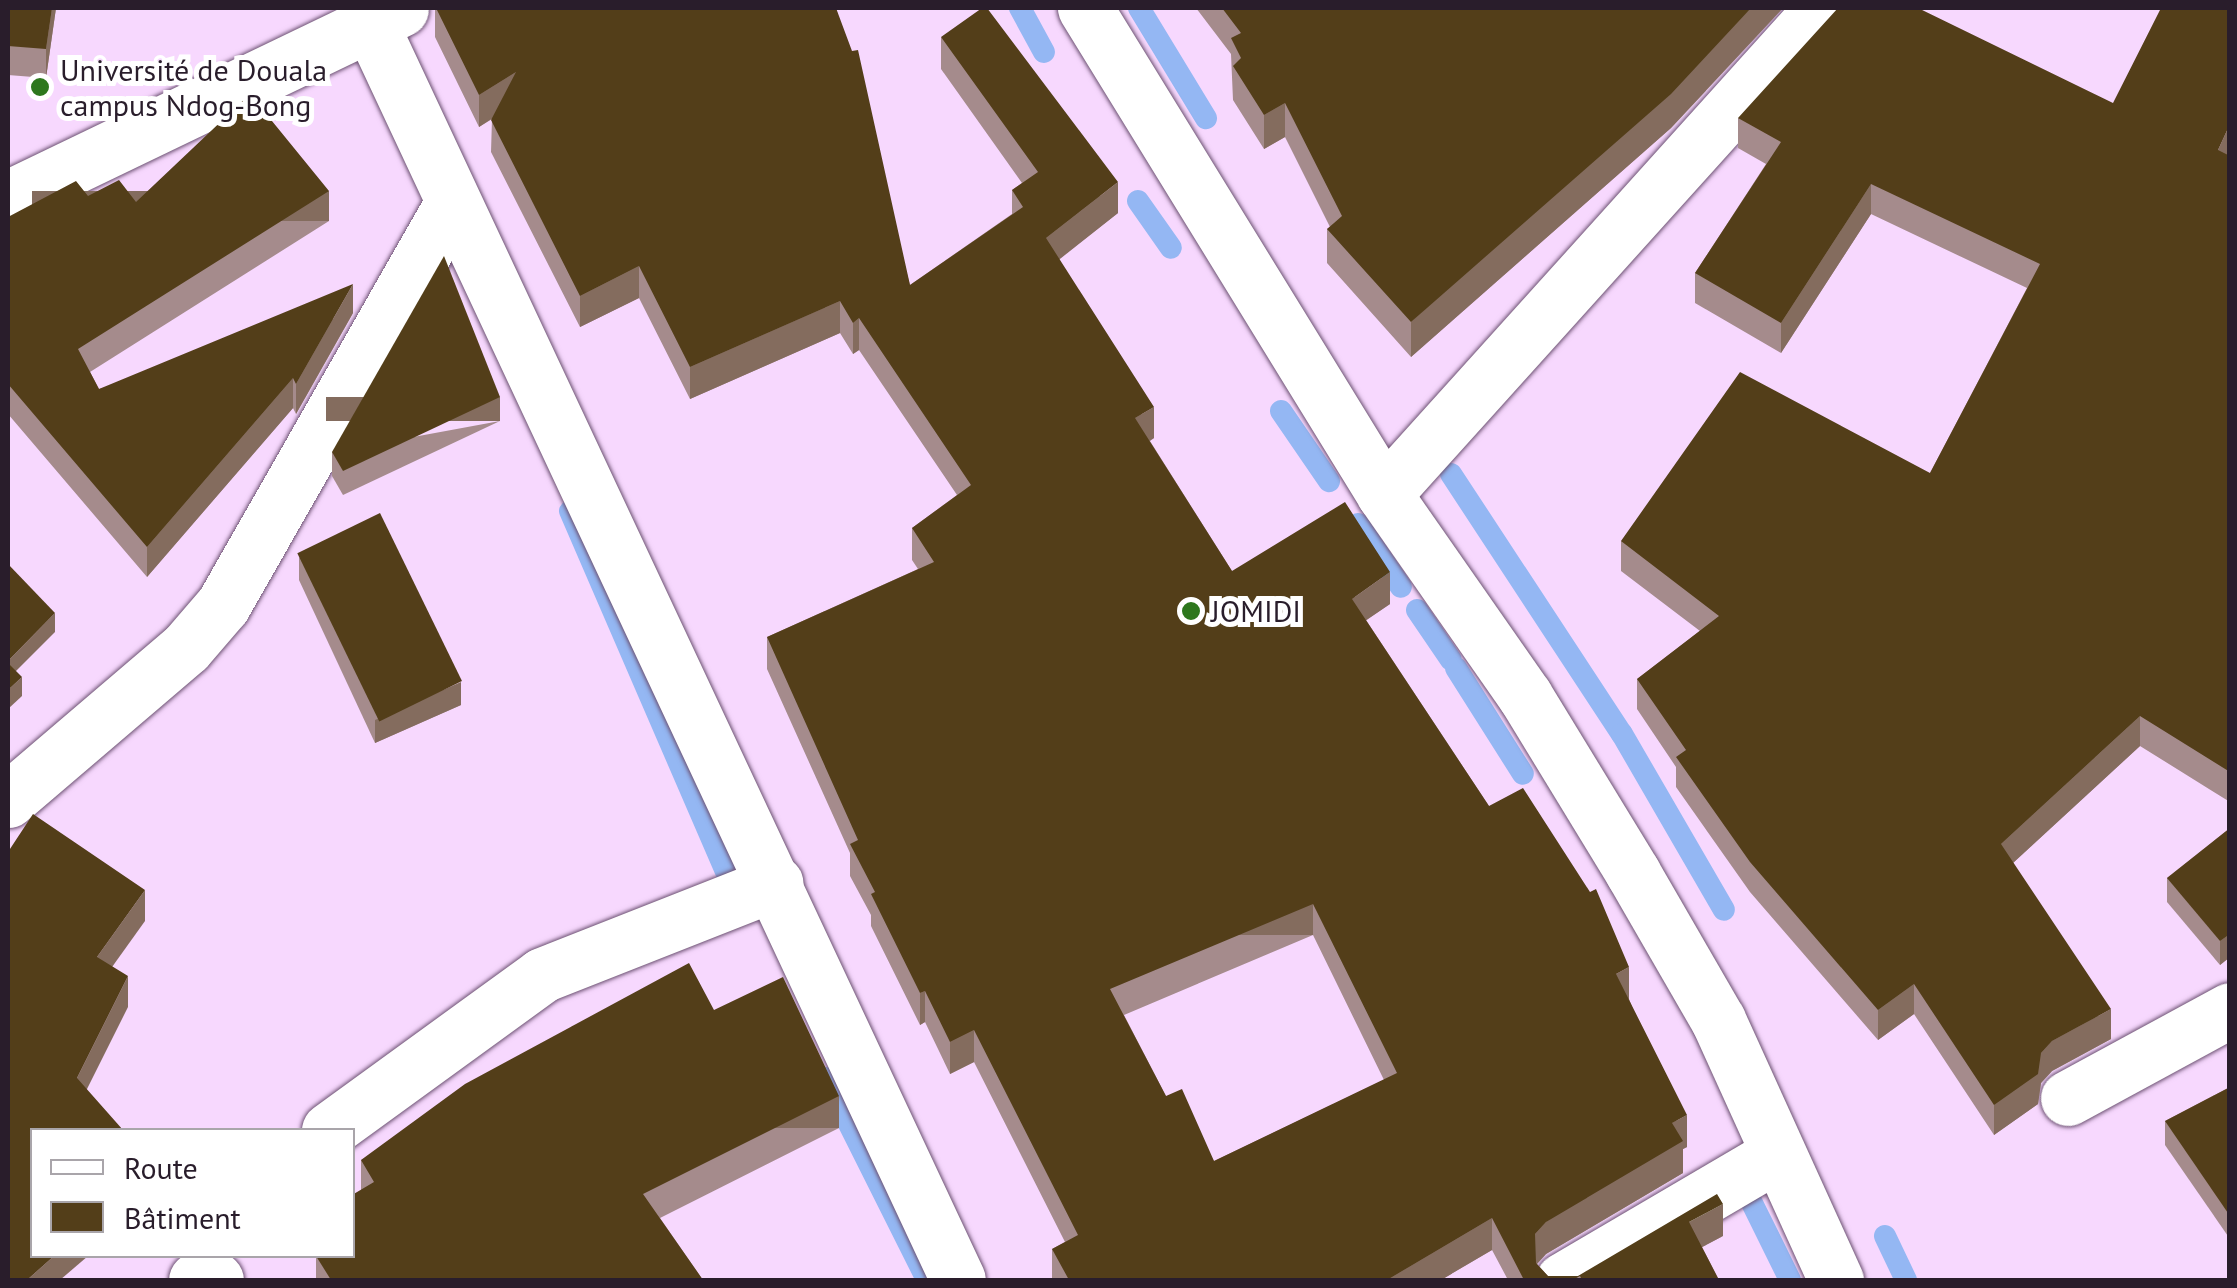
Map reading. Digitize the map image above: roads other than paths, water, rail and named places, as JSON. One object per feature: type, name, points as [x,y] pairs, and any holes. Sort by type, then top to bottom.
[{"type":"street","points":[[1085,8],[1384,494],[1525,696],[1633,873],[1718,1020],[1774,1156],[1836,1280]]},
{"type":"street","points":[[1384,494],[1822,8]]},
{"type":"street","points":[[8,198],[387,16],[451,205],[775,884],[958,1280]]},
{"type":"street","points":[[8,800],[186,648],[223,605],[451,205]]},
{"type":"street","points":[[332,1128],[542,976],[775,884]]},
{"type":"street","points":[[2068,1098],[2230,1010]]},
{"type":"street","points":[[1564,1280],[1774,1156]]},
{"type":"street","points":[[196,1280],[216,1280]]},
{"type":"waterway","points":[[1020,8],[1044,52]]},
{"type":"waterway","points":[[1139,8],[1206,118]]},
{"type":"waterway","points":[[1138,201],[1171,248]]},
{"type":"waterway","points":[[1281,411],[1329,481]]},
{"type":"waterway","points":[[1451,474],[1622,734],[1724,910]]},
{"type":"waterway","points":[[570,511],[729,879]]},
{"type":"waterway","points":[[1358,524],[1401,587]]},
{"type":"waterway","points":[[1417,610],[1451,660]]},
{"type":"waterway","points":[[1456,668],[1523,774]]},
{"type":"waterway","points":[[826,1078],[927,1280]]},
{"type":"waterway","points":[[1750,1199],[1790,1280]]},
{"type":"waterway","points":[[1885,1236],[1906,1280]]},
{"type":"place","name":"Université de Douala campus Ndog-Bong","points":[[40,87]]},
{"type":"place","name":"JOMIDI","points":[[1191,611]]}]
